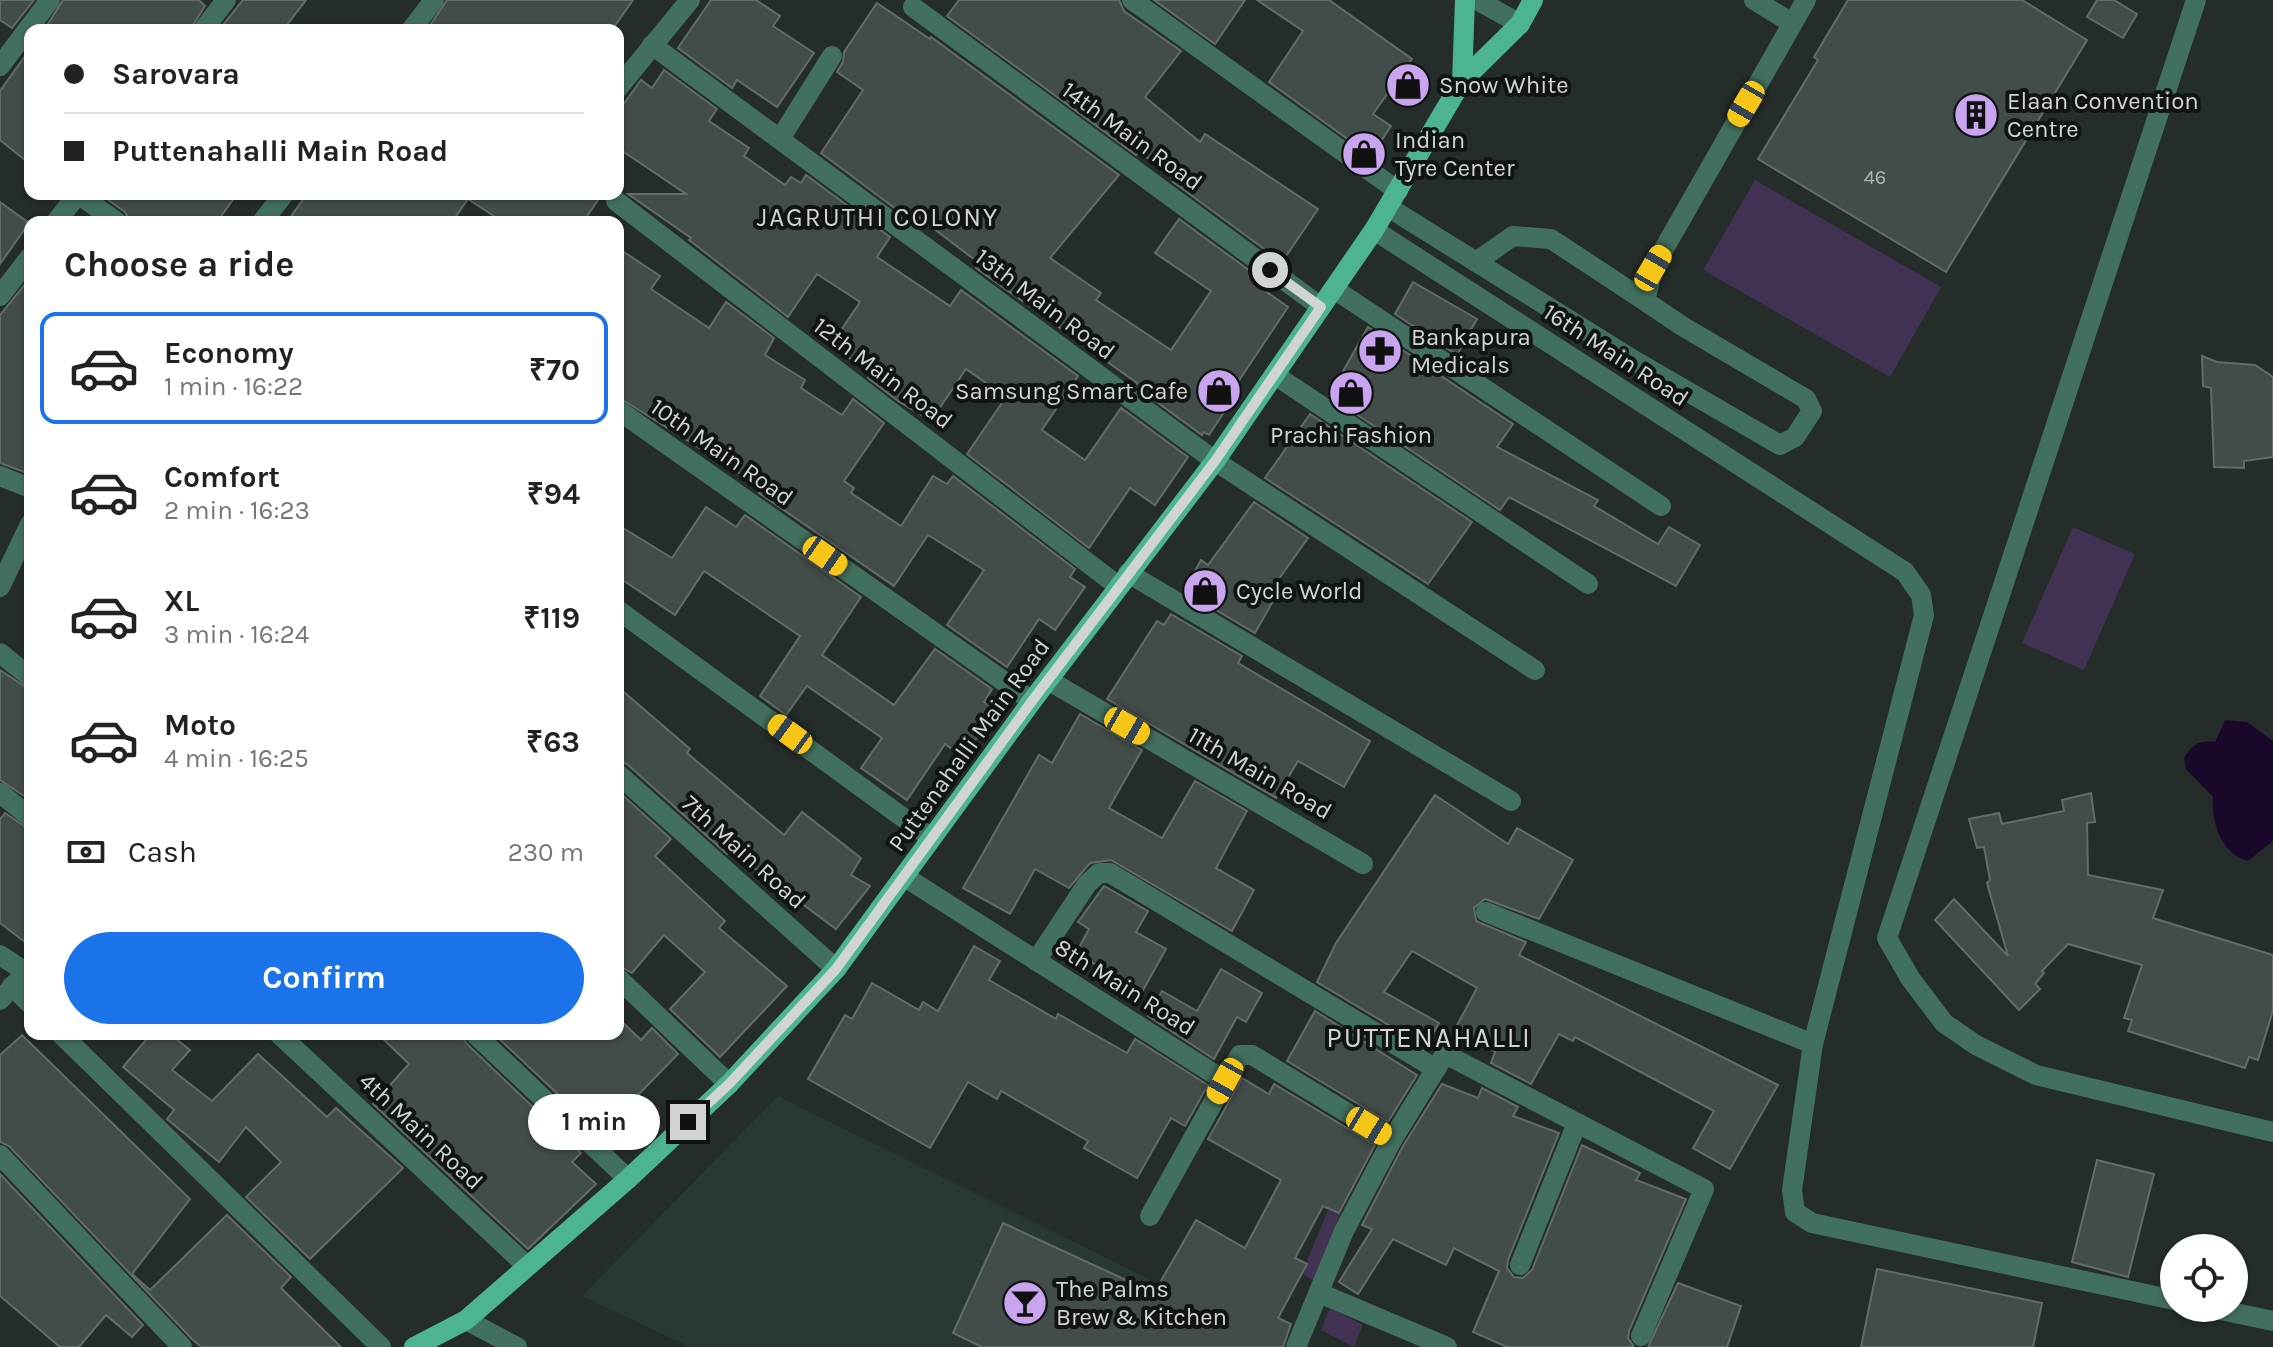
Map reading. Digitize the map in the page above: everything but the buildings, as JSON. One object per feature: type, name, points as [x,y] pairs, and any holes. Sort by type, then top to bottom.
[{"type":"main road","points":[[1462,81],[1465,0]]},
{"type":"main road","points":[[1462,81],[1520,24],[1533,0]]},
{"type":"main road","name":"Puttenahalli Main Road","points":[[414,1347],[466,1320],[628,1179],[729,1084],[836,969],[1123,579],[1215,461],[1374,230],[1462,81]]},
{"type":"street","points":[[32,24],[50,0]]},
{"type":"street","points":[[208,24],[226,0]]},
{"type":"street","points":[[416,24],[434,0]]},
{"type":"street","points":[[624,80],[690,0]]},
{"type":"street","points":[[1132,0],[1476,262],[1635,361],[1780,445],[1795,437],[1812,411],[1806,399],[1682,326],[1551,239],[1513,236],[1476,262]]},
{"type":"street","points":[[1477,0],[1520,24]]},
{"type":"street","points":[[1645,301],[1653,268],[1797,8],[1754,0]]},
{"type":"street","points":[[2196,0],[1887,938],[1910,978],[1944,1023],[2000,1057],[2036,1075],[2273,1132]]},
{"type":"street","name":"14th Main Road","points":[[913,7],[1321,307]]},
{"type":"street","points":[[0,66],[24,34]]},
{"type":"street","name":"13th Main Road","points":[[652,45],[1215,461],[1535,670]]},
{"type":"street","points":[[780,139],[832,56]]},
{"type":"street","points":[[61,216],[73,200]]},
{"type":"street","points":[[86,200],[109,216]]},
{"type":"street","points":[[267,216],[279,200]]},
{"type":"street","name":"12th Main Road","points":[[616,201],[1123,579],[1511,801]]},
{"type":"street","name":"16th Main Road","points":[[1374,230],[1905,572],[1921,595],[1924,615],[1813,1044],[1792,1190],[1795,1212],[1812,1223],[2160,1297]]},
{"type":"street","points":[[0,296],[24,265]]},
{"type":"street","points":[[1334,289],[1661,506]]},
{"type":"street","points":[[1275,375],[1588,584]]},
{"type":"street","name":"10th Main Road","points":[[624,414],[1032,701]]},
{"type":"street","points":[[0,476],[24,486]]},
{"type":"street","points":[[0,587],[24,537]]},
{"type":"street","points":[[624,614],[931,838]]},
{"type":"street","points":[[0,653],[24,672]]},
{"type":"street","name":"11th Main Road","points":[[1048,680],[1363,864]]},
{"type":"street","name":"7th Main Road","points":[[624,779],[836,969]]},
{"type":"street","points":[[0,793],[24,812]]},
{"type":"street","points":[[1036,961],[1087,884],[1099,873],[1110,873],[1436,1069]]},
{"type":"street","name":"8th Main Road","points":[[905,877],[1225,1081]]},
{"type":"street","points":[[1486,912],[1813,1044]]},
{"type":"street","points":[[0,955],[17,982]]},
{"type":"street","points":[[624,984],[729,1084]]},
{"type":"street","points":[[67,1040],[381,1347]]},
{"type":"street","name":"4th Main Road","points":[[285,1040],[527,1266]]},
{"type":"street","points":[[481,1040],[628,1179]]},
{"type":"street","points":[[1296,1347],[1344,1231],[1392,1140],[1445,1054],[1704,1189],[1641,1336]]},
{"type":"street","points":[[1150,1216],[1240,1055],[1252,1055],[1392,1140]]},
{"type":"street","points":[[1520,1265],[1577,1123]]},
{"type":"street","points":[[0,1155],[182,1347]]},
{"type":"street","points":[[1319,1293],[1444,1346]]},
{"type":"street","points":[[2248,1316],[2273,1321]]},
{"type":"street","points":[[466,1320],[517,1347]]},
{"type":"shaded area","points":[[1755,180],[1941,287],[1890,377],[1703,270]]},
{"type":"shaded area","points":[[2073,527],[2135,554],[2084,670],[2022,643]]},
{"type":"shaded area","points":[[2225,720],[2247,722],[2273,741],[2273,841],[2248,861],[2231,852],[2220,836],[2214,817],[2213,797],[2186,769],[2184,758],[2197,744],[2215,742]]},
{"type":"shaded area","points":[[778,1096],[1280,1344],[1278,1347],[690,1347],[582,1296]]},
{"type":"shaded area","points":[[1331,1203],[1342,1209],[1314,1281],[1302,1273]]},
{"type":"shaded area","points":[[1330,1308],[1363,1325],[1354,1347],[1321,1330]]},
{"type":"place","name":"Snow White","points":[[1408,85]]},
{"type":"place","name":"Elaan Convention Centre","points":[[1976,115]]},
{"type":"place","name":"Indian Tyre Center","points":[[1364,154]]},
{"type":"place","name":"Bankapura Medicals","points":[[1380,351]]},
{"type":"place","name":"Samsung Smart Cafe","points":[[1219,391]]},
{"type":"place","name":"Prachi Fashion","points":[[1351,393]]},
{"type":"place","name":"Cycle World","points":[[1205,591]]},
{"type":"place","name":"The Palms Brew & Kitchen","points":[[1025,1303]]},
{"type":"district","name":"JAGRUTHI COLONY","points":[[878,217]]},
{"type":"district","name":"PUTTENAHALLI","points":[[1429,1037]]},
{"type":"route","points":[[688,1122],[729,1084],[836,969],[1032,701],[1215,461],[1275,375],[1321,307],[1270,270]]}]
